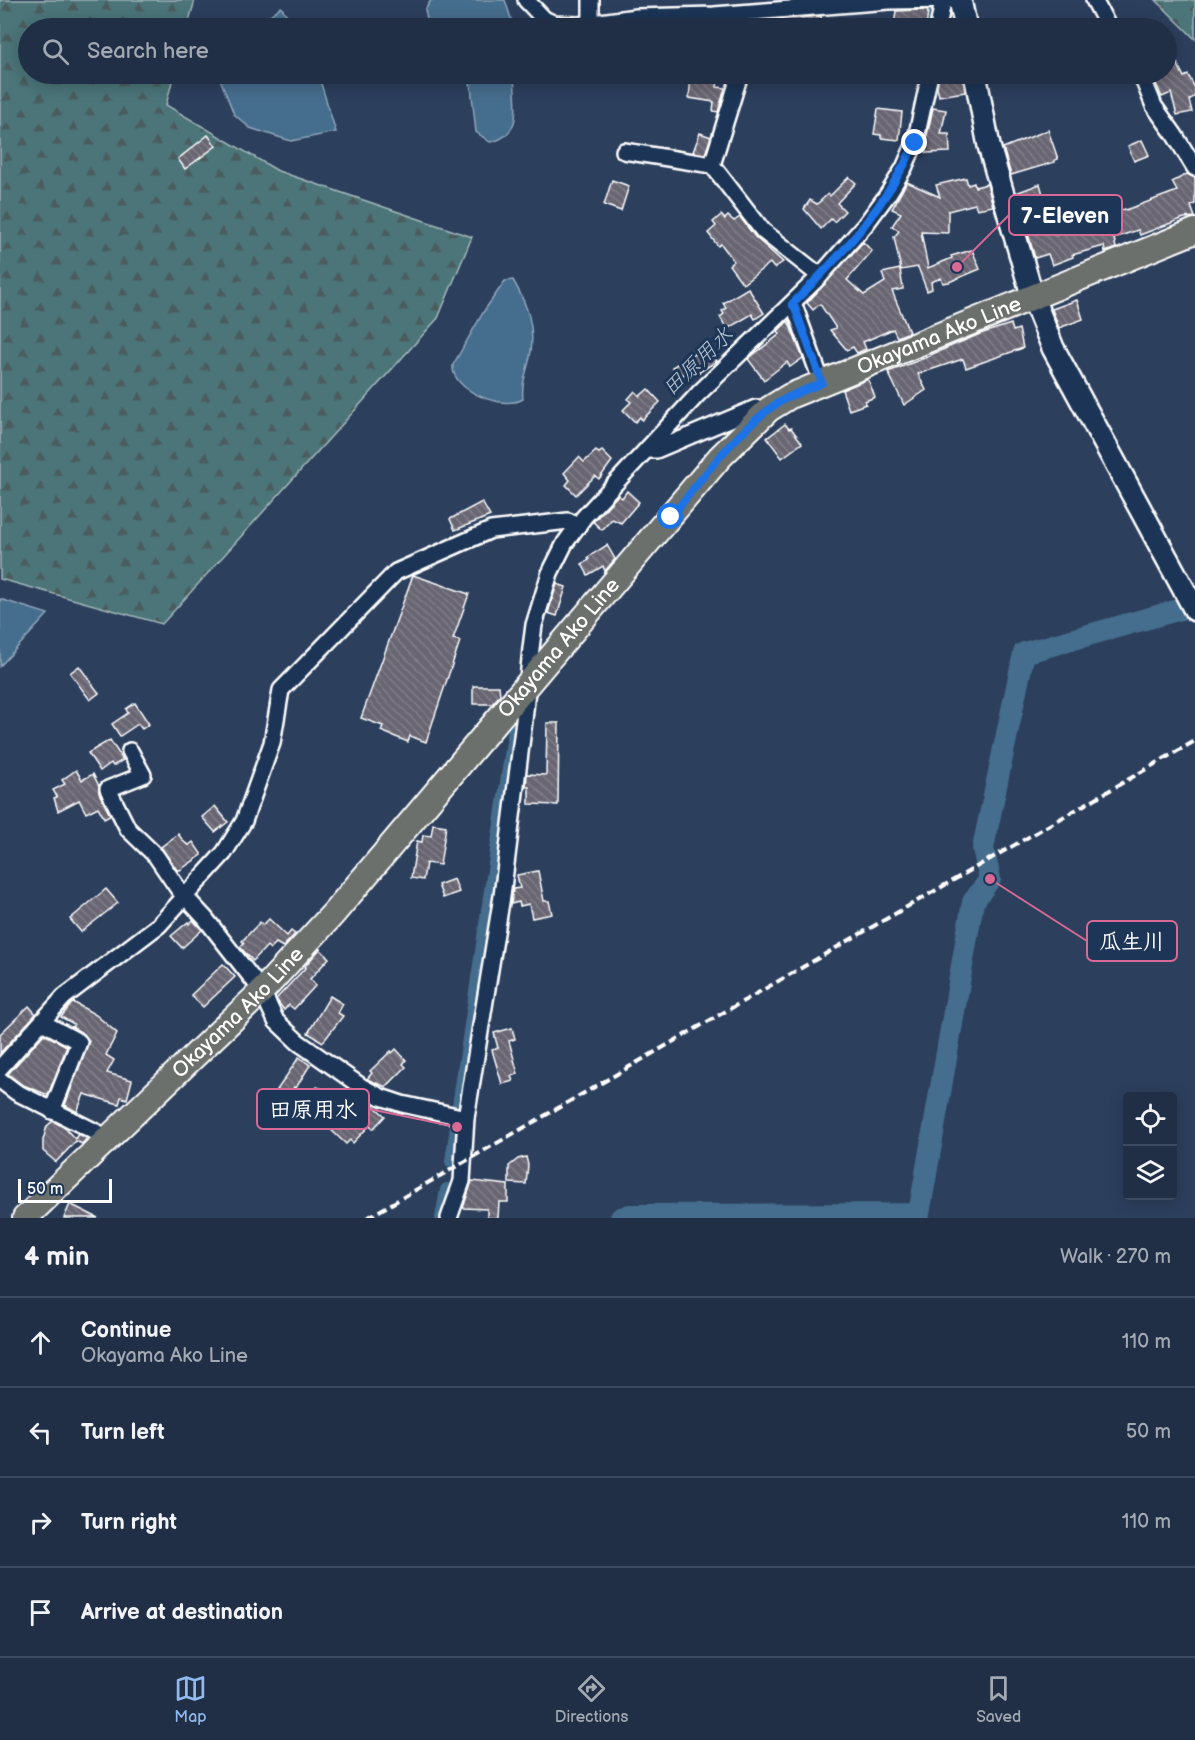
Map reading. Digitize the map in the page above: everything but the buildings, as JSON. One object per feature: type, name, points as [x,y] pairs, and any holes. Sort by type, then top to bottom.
[{"type":"main road","name":"Okayama Ako Line","points":[[25,1218],[262,990],[333,914],[528,687],[720,457],[769,409],[790,396],[1195,231]]},
{"type":"street","points":[[526,0],[543,18]]},
{"type":"street","points":[[591,0],[591,18]]},
{"type":"street","points":[[630,18],[889,1],[950,0]]},
{"type":"street","points":[[960,0],[964,18]]},
{"type":"street","points":[[1094,0],[1102,18]]},
{"type":"street","points":[[940,18],[943,1]]},
{"type":"street","points":[[747,12],[747,18]]},
{"type":"street","points":[[712,165],[737,84]]},
{"type":"street","points":[[0,1068],[64,997],[159,924],[224,853],[244,821],[272,743],[281,690],[396,572],[490,530],[574,524],[584,517],[699,393],[792,304],[817,273],[865,225],[904,168],[915,143],[928,84]]},
{"type":"street","points":[[977,84],[989,146],[1033,298],[1053,348],[1195,610]]},
{"type":"street","points":[[1145,84],[1154,106],[1195,168]]},
{"type":"street","points":[[624,151],[712,165],[763,231],[817,273]]},
{"type":"street","points":[[792,304],[822,383]]},
{"type":"street","points":[[646,450],[656,450],[756,408],[769,409]]},
{"type":"street","points":[[449,1218],[462,1181],[466,1118],[502,896],[534,625],[550,573],[574,524]]},
{"type":"street","points":[[130,751],[143,775],[108,789],[128,829],[156,856],[184,896],[205,918],[262,990],[276,1021],[291,1035],[362,1087],[402,1104],[466,1118]]},
{"type":"street","points":[[42,1022],[80,1042],[52,1111]]},
{"type":"street","points":[[0,1080],[16,1092],[108,1138]]},
{"type":"green space","points":[[0,0],[195,0],[190,18],[18,18],[18,84],[171,84],[166,105],[278,171],[472,237],[438,318],[162,624],[0,579]]},
{"type":"green space","points":[[1156,0],[1195,0],[1195,39],[1177,21],[1177,18],[1174,18]]},
{"type":"water","points":[[431,0],[505,0],[511,18],[427,18],[425,10]]},
{"type":"water","points":[[281,7],[289,18],[266,18]]},
{"type":"water","points":[[222,84],[321,84],[336,132],[291,141],[250,128],[234,114]]},
{"type":"water","points":[[470,84],[515,84],[516,115],[509,132],[501,138],[490,142],[476,132]]},
{"type":"water","points":[[513,280],[529,317],[532,346],[523,399],[503,402],[479,396],[469,390],[454,374],[453,365],[484,311],[505,281]]},
{"type":"water","points":[[0,599],[48,614],[0,666]]},
{"type":"waterway","name":"田原用水","points":[[933,18],[934,10]]},
{"type":"waterway","points":[[621,1218],[630,1215],[919,1214],[973,902],[990,879],[983,848],[1024,653],[1185,608]]},
{"type":"waterway","name":"田原用水","points":[[459,1106],[516,722]]},
{"type":"waterway","name":"田原用水","points":[[452,1161],[457,1127]]},
{"type":"waterway","name":"田原用水","points":[[442,1218],[447,1190]]},
{"type":"railway","points":[[367,1218],[1195,741]]},
{"type":"place","name":"7-Eleven","points":[[957,267]]},
{"type":"place","name":"瓜生川","points":[[990,879]]},
{"type":"place","name":"田原用水","points":[[457,1127]]},
{"type":"route","points":[[671,517],[720,457],[753,423],[769,409],[790,396],[822,383],[792,304],[865,225],[904,168],[915,143]]}]
